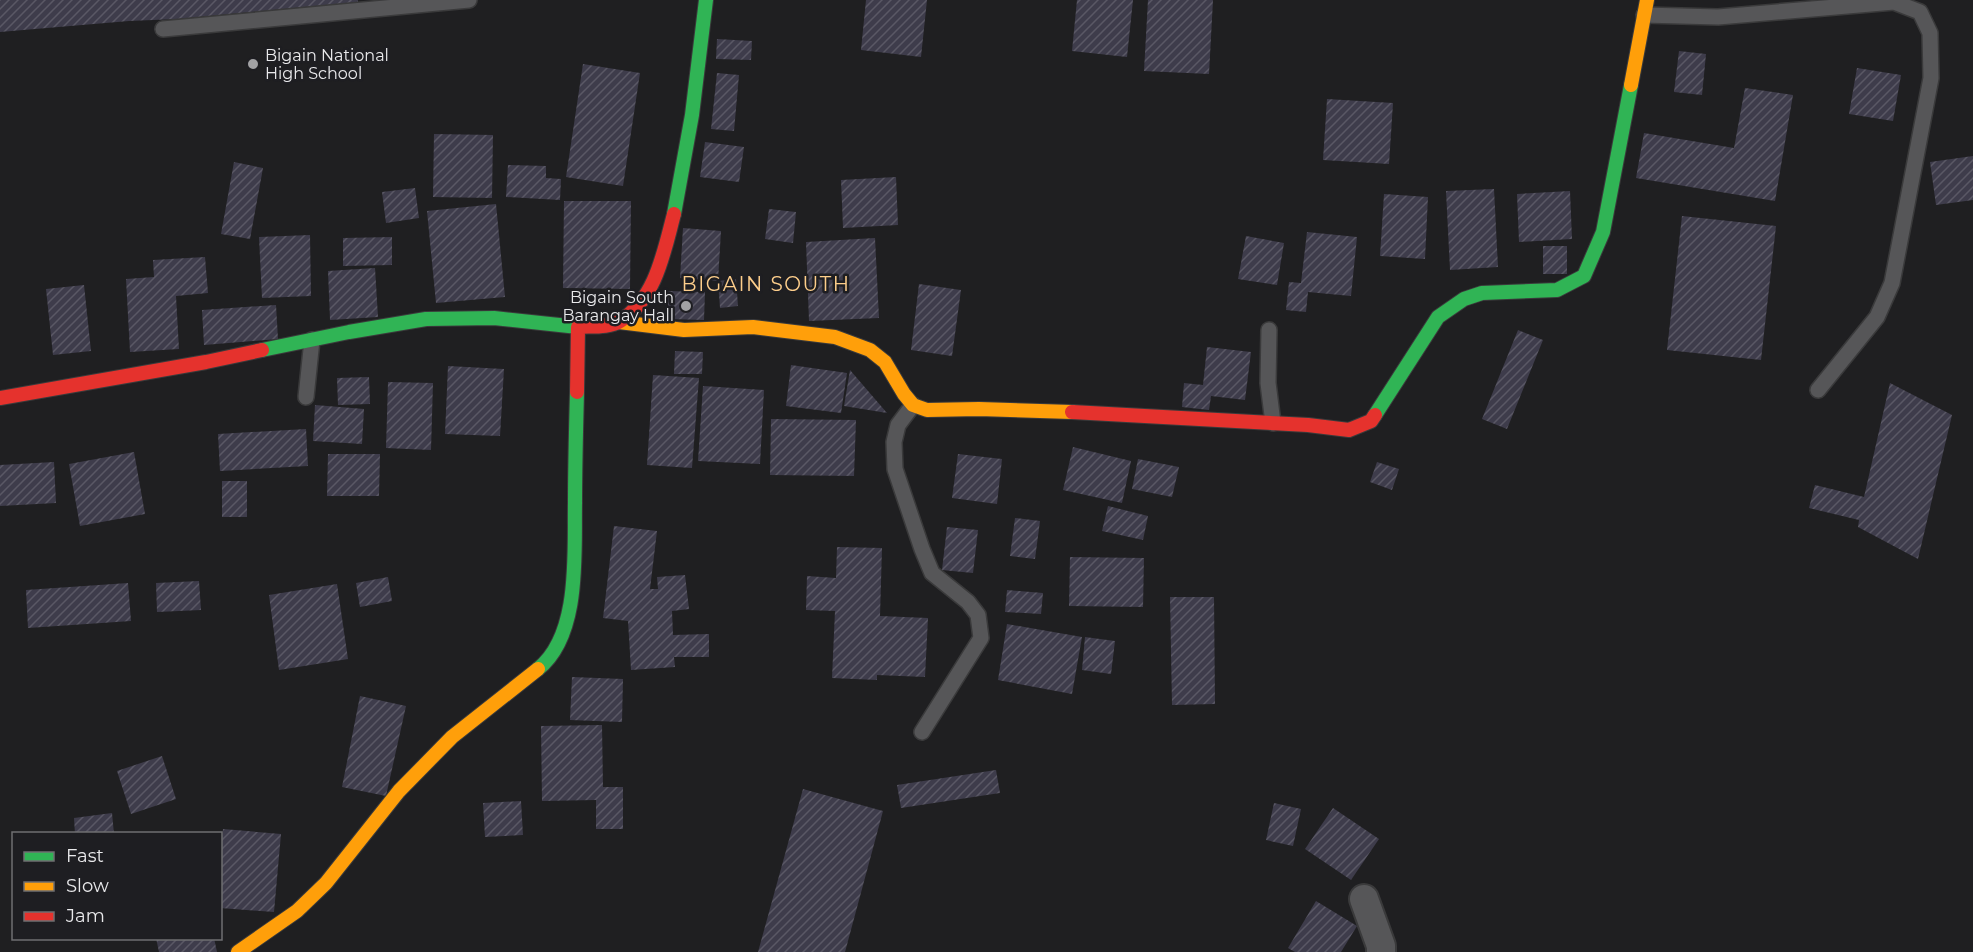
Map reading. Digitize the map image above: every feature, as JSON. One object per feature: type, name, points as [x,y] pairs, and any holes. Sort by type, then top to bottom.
[{"type":"street","points":[[619,322],[644,299],[660,265],[676,206],[693,114],[706,0]]},
{"type":"street","points":[[0,398],[206,362],[426,319],[494,318],[578,327],[602,326],[619,322],[684,330],[753,327],[835,337],[870,350],[885,362],[913,405],[927,410],[1056,411],[1308,425],[1349,430],[1371,421],[1438,317],[1464,299],[1482,293],[1557,290],[1584,276],[1603,232],[1645,8]]},
{"type":"street","points":[[238,952],[297,911],[326,884],[399,791],[452,737],[546,663],[557,649],[566,623],[573,585],[578,327]]},
{"type":"street","points":[[1364,899],[1381,945],[1381,952]]},
{"type":"lane","points":[[163,28],[469,0]]},
{"type":"lane","points":[[1645,8],[1718,17],[1893,2],[1920,12],[1930,33],[1931,78],[1892,283],[1877,317],[1818,390]]},
{"type":"lane","points":[[1269,330],[1268,383],[1273,423]]},
{"type":"lane","points":[[306,397],[312,340]]},
{"type":"lane","points":[[913,405],[898,424],[894,442],[895,469],[932,573],[968,602],[978,615],[981,638],[922,732]]},
{"type":"building","points":[[0,0],[358,0],[358,2],[177,19],[0,32]]},
{"type":"building","points":[[866,0],[927,0],[921,57],[861,50]]},
{"type":"building","points":[[1077,0],[1133,0],[1127,57],[1072,51]]},
{"type":"building","points":[[1148,0],[1213,0],[1209,74],[1144,71]]},
{"type":"building","points":[[717,39],[752,41],[751,60],[716,59]]},
{"type":"building","points":[[1679,51],[1706,54],[1702,95],[1674,92]]},
{"type":"building","points":[[583,64],[640,73],[623,186],[566,177]]},
{"type":"building","points":[[1857,68],[1901,75],[1893,121],[1849,114]]},
{"type":"building","points":[[717,73],[739,75],[734,131],[711,129]]},
{"type":"building","points":[[1745,88],[1793,95],[1775,201],[1636,178],[1644,133],[1734,148]]},
{"type":"building","points":[[1327,99],[1393,103],[1389,164],[1323,160]]},
{"type":"building","points":[[434,134],[493,135],[492,198],[433,197]]},
{"type":"building","points":[[705,142],[744,147],[739,182],[700,177]]},
{"type":"building","points":[[1973,156],[1973,200],[1936,205],[1930,162]]},
{"type":"building","points":[[234,162],[263,168],[250,239],[221,234]]},
{"type":"building","points":[[508,165],[546,166],[546,178],[561,179],[560,200],[506,197]]},
{"type":"building","points":[[896,177],[898,225],[843,228],[841,180]]},
{"type":"building","points":[[415,188],[419,218],[386,223],[382,192]]},
{"type":"building","points":[[1494,189],[1498,267],[1450,270],[1446,191]]},
{"type":"building","points":[[1570,191],[1572,239],[1519,242],[1517,194]]},
{"type":"building","points":[[1384,194],[1428,197],[1425,259],[1380,256]]},
{"type":"building","points":[[564,201],[631,201],[630,289],[563,288]]},
{"type":"building","points":[[496,204],[505,297],[436,303],[427,211]]},
{"type":"building","points":[[769,209],[796,212],[793,243],[765,239]]},
{"type":"building","points":[[1682,216],[1776,226],[1761,360],[1667,350]]},
{"type":"building","points":[[683,228],[721,231],[718,281],[680,278]]},
{"type":"building","points":[[1307,232],[1357,237],[1351,296],[1308,292],[1306,312],[1286,310],[1289,282],[1301,283]]},
{"type":"building","points":[[310,235],[311,296],[262,298],[259,237]]},
{"type":"building","points":[[1246,236],[1284,243],[1277,285],[1238,279]]},
{"type":"building","points":[[392,237],[392,265],[343,266],[343,238]]},
{"type":"building","points":[[875,238],[879,318],[809,321],[806,242]]},
{"type":"building","points":[[1543,246],[1567,246],[1567,274],[1543,274]]},
{"type":"building","points":[[205,257],[208,293],[176,296],[179,349],[130,352],[126,279],[154,277],[153,260]]},
{"type":"building","points":[[375,268],[378,317],[330,320],[328,271]]},
{"type":"building","points":[[736,279],[738,306],[720,308],[718,281]]},
{"type":"building","points":[[919,284],[961,290],[952,356],[911,350]]},
{"type":"building","points":[[84,285],[91,351],[53,355],[46,289]]},
{"type":"building","name":"Bigain South Barangay Hall","points":[[668,291],[705,292],[704,320],[668,319]]},
{"type":"building","points":[[276,305],[278,339],[204,345],[202,310]]},
{"type":"building","points":[[1518,330],[1543,340],[1507,429],[1482,419]]},
{"type":"building","points":[[1207,347],[1251,352],[1245,400],[1211,396],[1209,410],[1182,407],[1184,383],[1203,385]]},
{"type":"building","points":[[675,351],[703,352],[702,374],[674,374]]},
{"type":"building","points":[[791,365],[847,373],[841,413],[786,406]]},
{"type":"building","points":[[448,366],[504,369],[500,436],[445,434]]},
{"type":"building","points":[[850,370],[887,413],[844,406]]},
{"type":"building","points":[[653,375],[699,378],[692,468],[647,465]]},
{"type":"building","points":[[369,377],[370,404],[338,405],[337,378]]},
{"type":"building","points":[[388,382],[433,383],[431,450],[386,448]]},
{"type":"building","points":[[1890,383],[1952,415],[1918,559],[1858,527],[1859,520],[1809,508],[1815,485],[1864,497]]},
{"type":"building","points":[[703,386],[764,390],[760,464],[698,461]]},
{"type":"building","points":[[315,405],[364,409],[362,444],[313,441]]},
{"type":"building","points":[[771,419],[856,420],[854,476],[770,475]]},
{"type":"building","points":[[306,429],[308,466],[220,471],[218,434]]},
{"type":"building","points":[[1073,447],[1131,461],[1122,503],[1063,490]]},
{"type":"building","points":[[134,452],[145,514],[80,526],[69,464]]},
{"type":"building","points":[[328,454],[380,454],[379,496],[327,496]]},
{"type":"building","points":[[958,454],[1002,459],[997,504],[952,498]]},
{"type":"building","points":[[1138,459],[1179,467],[1172,497],[1132,489]]},
{"type":"building","points":[[54,462],[56,503],[0,506],[0,465]]},
{"type":"building","points":[[1377,462],[1399,469],[1392,490],[1370,482]]},
{"type":"building","points":[[222,481],[247,481],[247,517],[222,517]]},
{"type":"building","points":[[1108,506],[1148,516],[1143,540],[1102,531]]},
{"type":"building","points":[[1015,518],[1040,521],[1035,559],[1010,556]]},
{"type":"building","points":[[614,526],[657,531],[650,589],[658,589],[657,577],[685,575],[689,609],[672,611],[673,635],[709,634],[709,657],[674,657],[675,667],[631,670],[628,621],[603,618]]},
{"type":"building","points":[[947,527],[978,530],[973,573],[942,570]]},
{"type":"building","points":[[837,547],[882,548],[880,616],[928,618],[925,677],[877,675],[877,680],[832,678],[835,611],[806,610],[807,576],[836,578]]},
{"type":"building","points":[[1070,557],[1144,558],[1143,607],[1069,606]]},
{"type":"building","points":[[388,577],[392,601],[360,607],[356,583]]},
{"type":"building","points":[[199,581],[201,610],[157,612],[156,583]]},
{"type":"building","points":[[128,583],[131,621],[28,628],[26,590]]},
{"type":"building","points":[[337,584],[348,659],[279,670],[269,595]]},
{"type":"building","points":[[1007,590],[1043,593],[1041,614],[1005,612]]},
{"type":"building","points":[[1170,597],[1214,597],[1215,704],[1172,705]]},
{"type":"building","points":[[1007,624],[1082,637],[1072,694],[998,680]]},
{"type":"building","points":[[1085,637],[1115,641],[1111,674],[1082,670]]},
{"type":"building","points":[[572,677],[623,679],[622,722],[570,720]]},
{"type":"building","points":[[360,696],[406,706],[386,796],[342,787]]},
{"type":"building","points":[[602,725],[603,787],[623,787],[623,829],[596,829],[596,800],[542,801],[541,726]]},
{"type":"building","points":[[162,756],[176,799],[131,814],[117,771]]},
{"type":"building","points":[[996,770],[1000,793],[901,808],[897,785]]},
{"type":"building","points":[[803,789],[883,811],[845,952],[758,952]]},
{"type":"building","points":[[521,801],[523,835],[485,837],[483,803]]},
{"type":"building","points":[[1274,803],[1301,809],[1293,846],[1266,840]]},
{"type":"building","points":[[1333,808],[1379,839],[1351,880],[1305,849]]},
{"type":"building","points":[[112,813],[114,832],[75,832],[74,818]]},
{"type":"building","points":[[223,829],[281,834],[274,912],[222,908]]},
{"type":"building","points":[[1316,901],[1357,926],[1341,952],[1295,952],[1288,948]]},
{"type":"building","points":[[156,940],[214,940],[217,952],[159,952]]},
{"type":"traffic: fast","points":[[674,214],[692,115],[706,0]]},
{"type":"traffic: fast","points":[[1375,415],[1438,317],[1464,299],[1482,293],[1557,290],[1584,276],[1603,232],[1631,85]]},
{"type":"traffic: fast","points":[[262,350],[426,319],[494,318],[578,327]]},
{"type":"traffic: fast","points":[[538,669],[552,654],[562,636],[572,592],[575,545],[577,392]]},
{"type":"traffic: slow","points":[[1631,85],[1647,0]]},
{"type":"traffic: slow","points":[[619,322],[684,330],[753,327],[835,337],[870,350],[885,362],[913,405],[927,410],[1072,412]]},
{"type":"traffic: slow","points":[[238,952],[297,911],[326,883],[399,791],[452,737],[538,669]]},
{"type":"traffic: jam","points":[[577,392],[578,327],[605,326],[616,323],[632,312],[642,300],[657,273],[674,214]]},
{"type":"traffic: jam","points":[[0,398],[262,350]]},
{"type":"traffic: jam","points":[[1072,412],[1308,425],[1349,430],[1371,421],[1375,415]]},
{"type":"place","name":"Bigain National High School","points":[[253,64]]},
{"type":"place","name":"Bigain South Barangay Hall","points":[[686,306]]},
{"type":"district","name":"BIGAIN SOUTH","points":[[766,284]]}]
